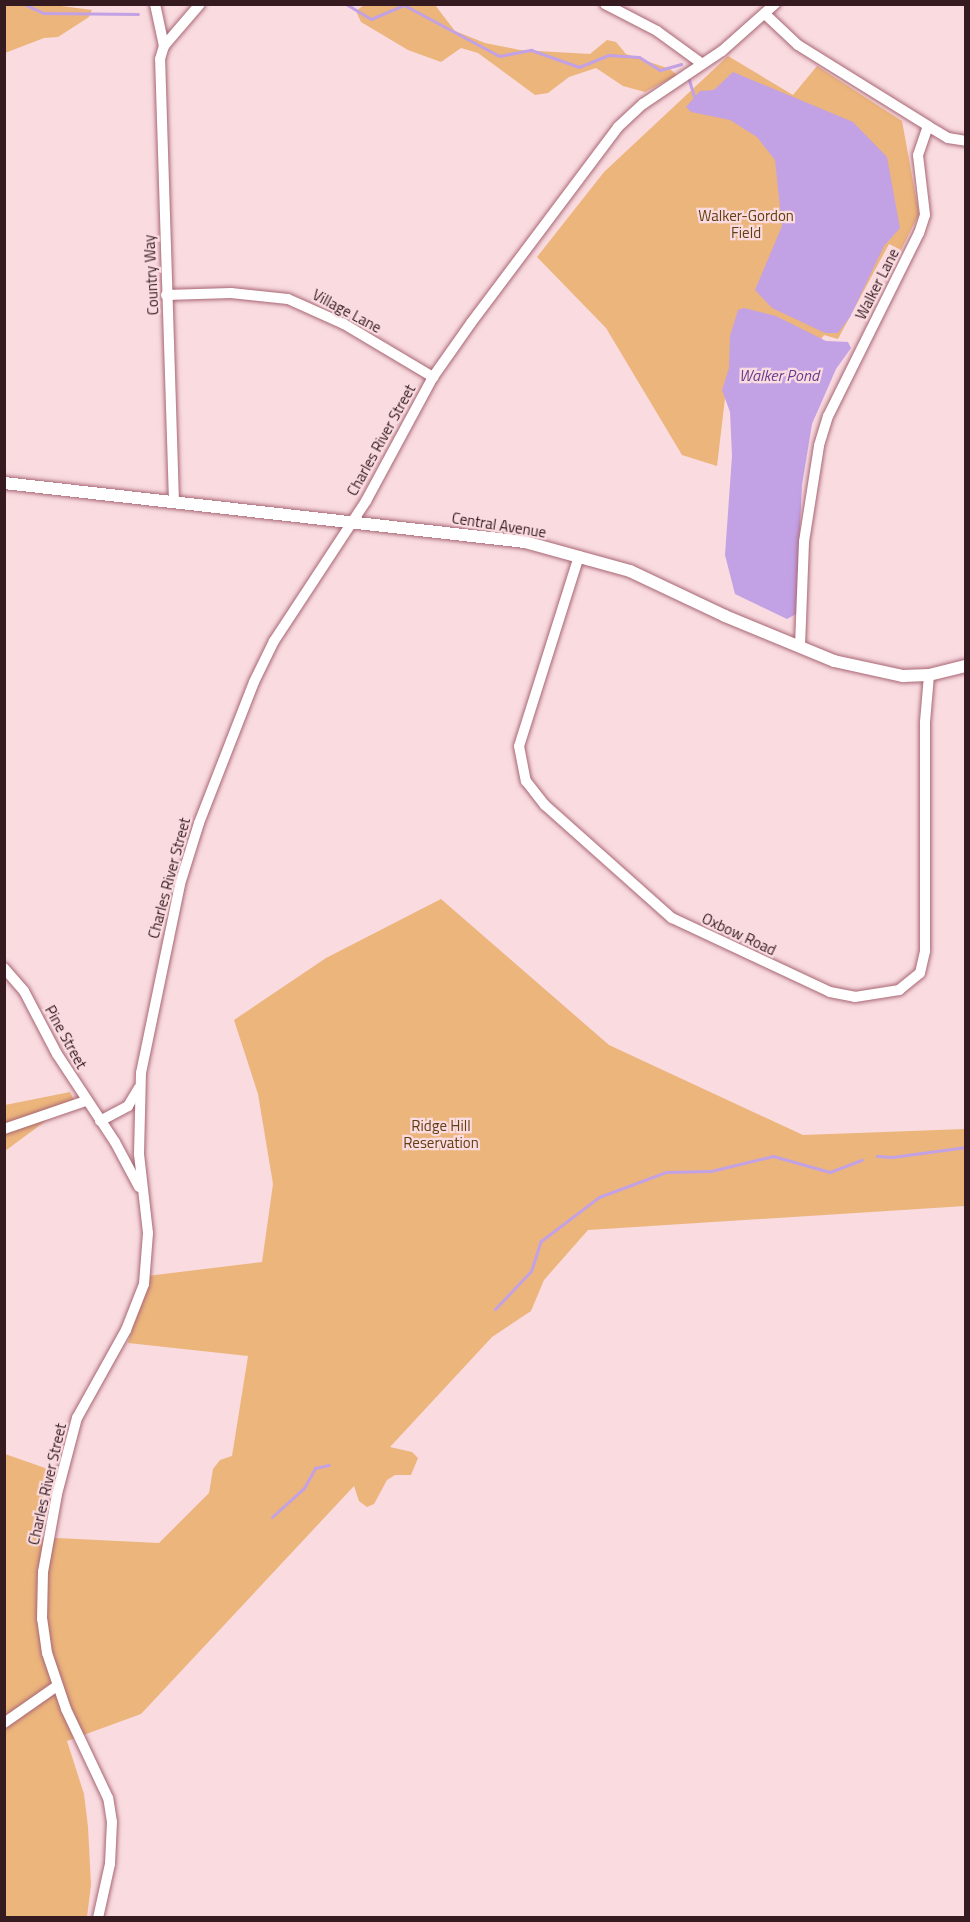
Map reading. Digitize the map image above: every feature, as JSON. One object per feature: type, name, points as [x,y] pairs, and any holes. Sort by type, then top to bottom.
[{"type":"main road","name":"Central Avenue","points":[[4,483],[351,520],[525,542],[630,571],[800,647],[873,672],[929,675],[966,666]]},
{"type":"street","name":"Country Way","points":[[155,4],[164,46],[160,59],[159,127],[174,502]]},
{"type":"street","points":[[164,46],[200,4]]},
{"type":"street","points":[[605,4],[657,31],[701,63]]},
{"type":"street","name":"Charles River Street","points":[[98,1917],[110,1864],[112,1822],[108,1798],[57,1686],[42,1619],[43,1572],[57,1494],[77,1418],[126,1330],[144,1284],[148,1233],[143,1195],[140,1087],[180,884],[213,785],[274,640],[351,520],[366,501],[433,378],[618,127],[701,63],[722,51],[775,4]]},
{"type":"street","points":[[765,14],[798,45],[948,138],[966,141]]},
{"type":"street","name":"Walker Lane","points":[[800,647],[804,542],[819,446],[828,416],[922,224],[925,215],[918,155],[928,126]]},
{"type":"street","name":"Village Lane","points":[[166,295],[231,293],[288,299],[344,324],[433,378]]},
{"type":"street","name":"Oxbow Road","points":[[579,556],[519,746],[526,781],[545,805],[672,918],[830,992],[855,997],[899,990],[920,973],[925,951],[924,722],[929,675]]},
{"type":"street","name":"Pine Street","points":[[4,968],[24,991],[86,1101],[130,1166],[143,1195]]},
{"type":"street","points":[[100,1121],[128,1106],[140,1087]]},
{"type":"street","points":[[4,1129],[86,1101]]},
{"type":"street","points":[[4,1723],[57,1686]]},
{"type":"green space","points":[[46,4],[92,10],[89,17],[58,37],[44,38],[5,53],[5,5]]},
{"type":"green space","points":[[364,5],[435,5],[455,31],[485,43],[520,50],[590,54],[607,40],[616,42],[626,54],[670,69],[677,75],[645,92],[623,86],[596,68],[569,77],[548,93],[535,95],[478,53],[461,48],[441,62],[408,50],[361,22],[356,11]]},
{"type":"green space","name":"Walker-Gordon Field","points":[[728,56],[793,95],[817,66],[902,121],[919,214],[901,250],[889,244],[838,339],[824,335],[761,423],[726,390],[717,466],[682,455],[606,328],[537,257],[604,172]]},
{"type":"green space","name":"Ridge Hill Reservation","points":[[441,899],[609,1045],[803,1135],[965,1129],[965,1206],[588,1230],[544,1280],[531,1311],[492,1337],[390,1447],[412,1452],[418,1458],[411,1475],[395,1475],[387,1480],[374,1504],[367,1507],[359,1501],[354,1486],[141,1714],[67,1741],[84,1794],[88,1827],[91,1885],[87,1917],[5,1918],[5,1454],[48,1469],[36,1537],[159,1543],[209,1493],[213,1469],[220,1460],[232,1456],[248,1356],[128,1343],[147,1276],[262,1262],[273,1184],[258,1094],[234,1020],[326,958]]},
{"type":"green space","points":[[70,1092],[74,1100],[5,1151],[5,1105]]},
{"type":"water","name":"Walker Pond","points":[[733,72],[853,122],[887,157],[900,228],[884,246],[850,317],[838,333],[825,333],[772,308],[755,290],[782,226],[775,160],[757,137],[730,120],[691,112],[686,107],[700,91],[714,90]]},
{"type":"water","name":"Walker Pond","points":[[744,308],[776,316],[826,341],[848,342],[851,348],[836,369],[812,424],[802,485],[796,614],[787,619],[735,594],[725,555],[732,456],[730,412],[722,390],[729,368],[730,336],[738,310]]},
{"type":"waterway","points":[[24,4],[43,13],[138,14]]},
{"type":"waterway","points":[[346,4],[371,19],[404,5],[499,56],[531,50],[579,67],[609,55],[639,57],[660,70],[681,64]]},
{"type":"waterway","points":[[689,80],[694,96]]},
{"type":"waterway","points":[[877,1156],[892,1157],[966,1147]]},
{"type":"waterway","points":[[495,1309],[531,1271],[541,1241],[599,1197],[666,1172],[711,1171],[773,1156],[830,1172],[862,1160]]},
{"type":"waterway","points":[[272,1517],[304,1488],[315,1468],[329,1465]]}]
